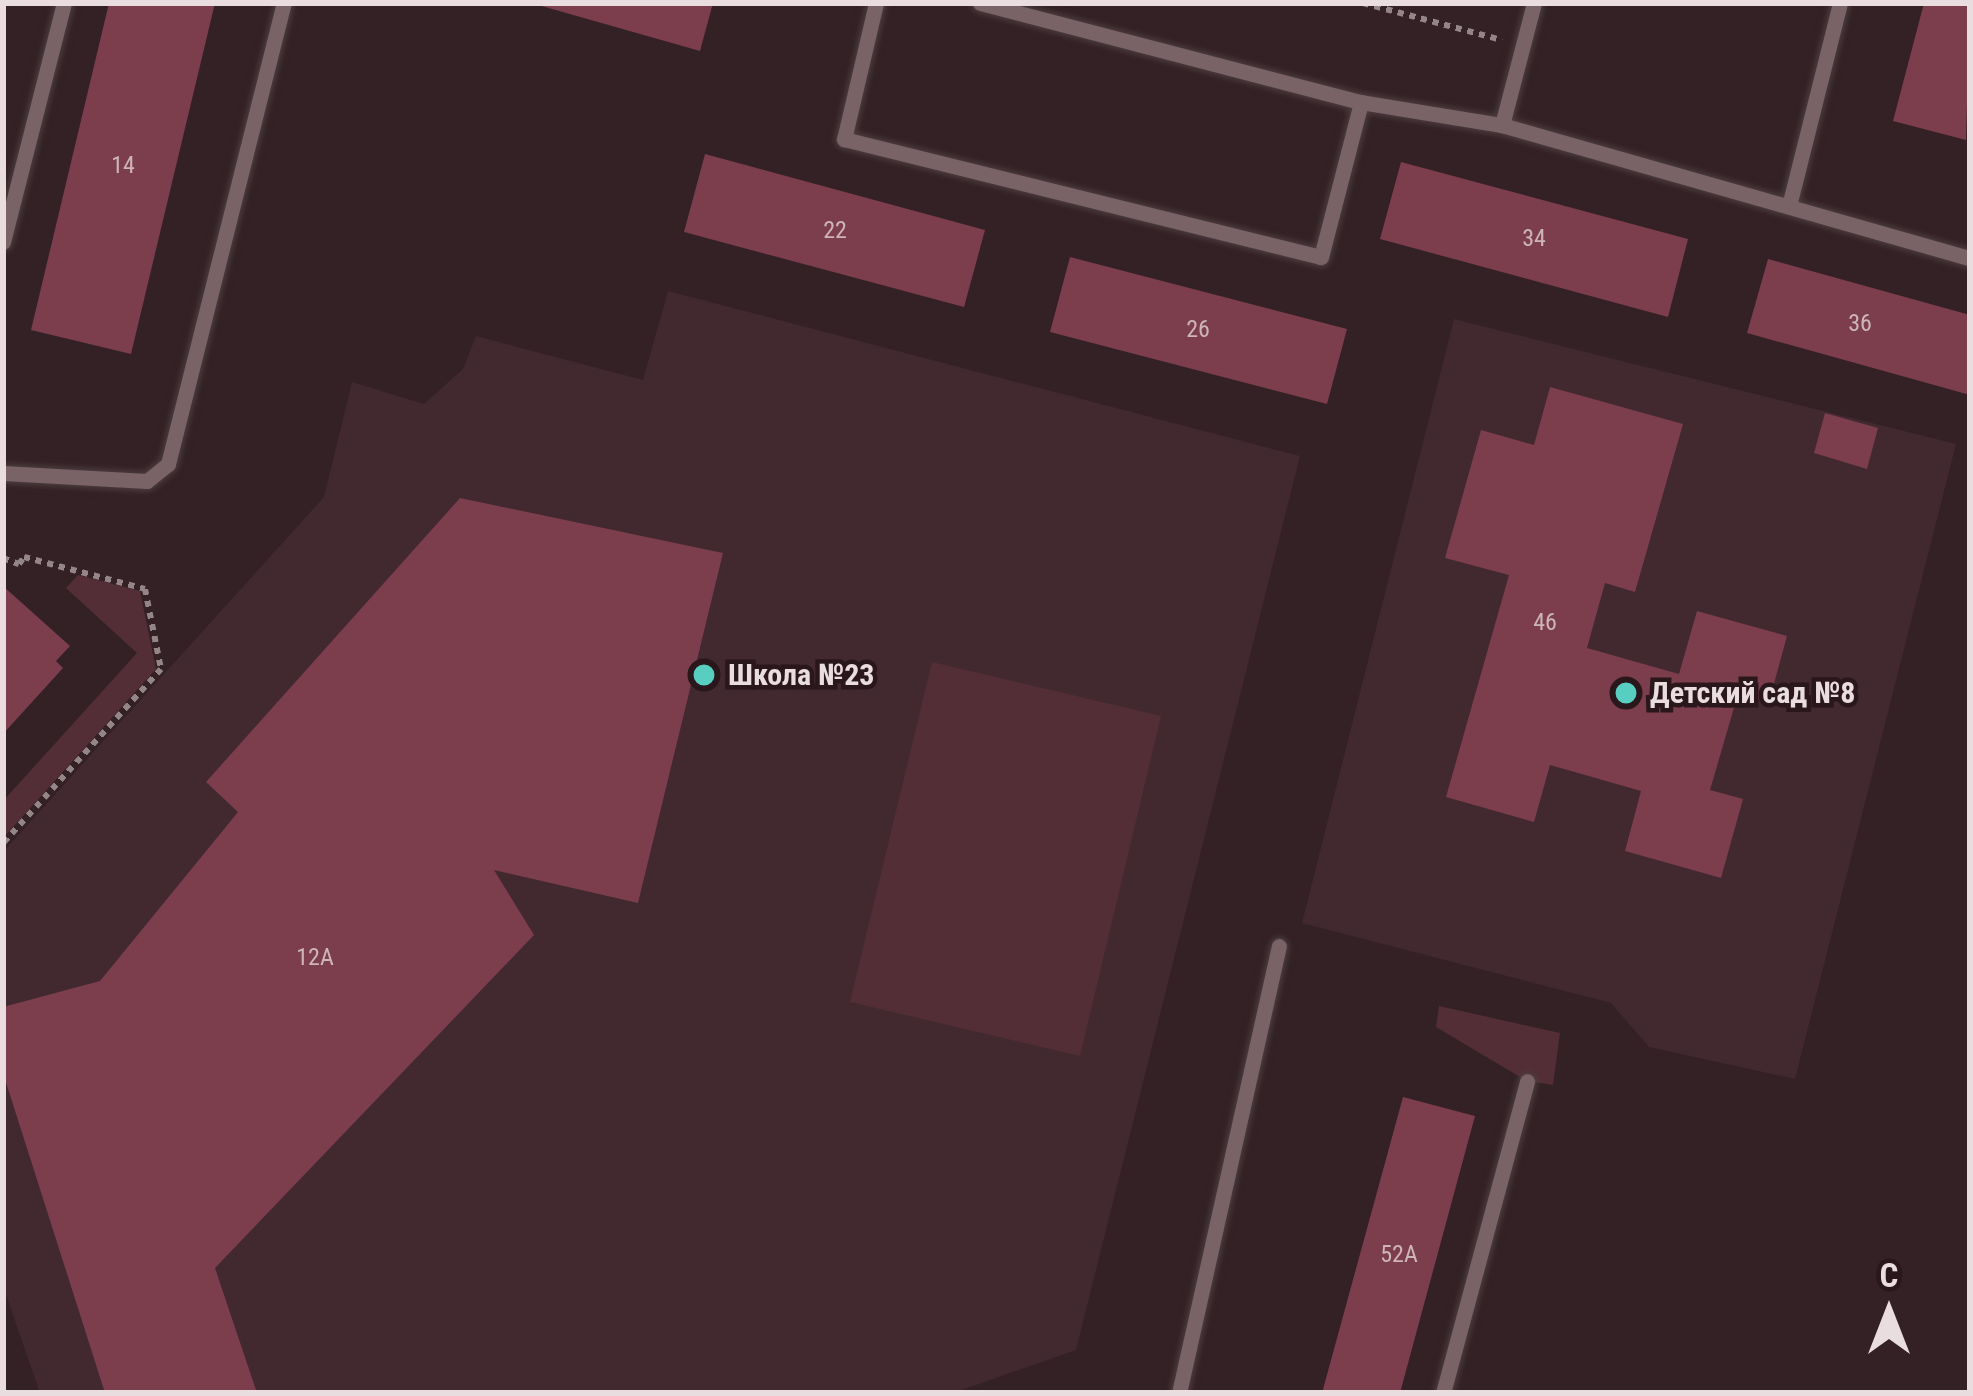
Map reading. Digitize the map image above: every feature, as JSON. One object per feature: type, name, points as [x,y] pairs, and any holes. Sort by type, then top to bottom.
[{"type":"lane","points":[[3,242],[64,3]]},
{"type":"lane","points":[[3,473],[147,481],[168,464],[284,3]]},
{"type":"lane","points":[[876,3],[844,139],[1321,257],[1360,103]]},
{"type":"lane","points":[[980,3],[1360,103],[1502,125],[1970,258]]},
{"type":"lane","points":[[1502,125],[1534,3]]},
{"type":"lane","points":[[1789,206],[1840,3]]},
{"type":"lane","points":[[1179,1393],[1279,946]]},
{"type":"lane","points":[[1443,1393],[1527,1081]]},
{"type":"path","points":[[1363,3],[1523,45]]},
{"type":"path","points":[[3,558],[19,564],[24,556],[145,589],[161,669],[3,843]]},
{"type":"shaded area","name":"Школа №23","points":[[668,291],[1300,456],[1076,1350],[953,1393],[40,1393],[3,1286],[3,852],[324,497],[352,382],[424,404],[463,369],[476,336],[643,380]]},
{"type":"shaded area","name":"Детский сад №8","points":[[1454,319],[1956,444],[1795,1079],[1649,1047],[1611,1003],[1302,923]]},
{"type":"shaded area","points":[[78,575],[140,591],[156,669],[3,838],[3,801],[137,653],[66,588]]},
{"type":"shaded area","points":[[932,662],[1161,716],[1080,1056],[850,1002]]},
{"type":"shaded area","points":[[1439,1006],[1560,1033],[1553,1085],[1527,1081],[1436,1027]]},
{"type":"building","points":[[109,3],[215,3],[131,354],[31,330]]},
{"type":"building","points":[[531,3],[713,3],[700,51]]},
{"type":"building","points":[[1924,3],[1970,3],[1966,140],[1893,121]]},
{"type":"building","points":[[705,154],[985,230],[964,307],[684,232]]},
{"type":"building","points":[[1401,162],[1688,239],[1668,317],[1380,239]]},
{"type":"building","points":[[1070,257],[1347,329],[1327,404],[1050,332]]},
{"type":"building","points":[[1768,259],[1970,315],[1970,395],[1747,333]]},
{"type":"building","points":[[1550,387],[1683,424],[1635,592],[1605,583],[1587,648],[1679,674],[1697,611],[1787,636],[1769,702],[1738,694],[1710,790],[1743,799],[1721,878],[1625,851],[1641,791],[1550,765],[1534,822],[1446,797],[1509,575],[1445,558],[1481,430],[1534,445]]},
{"type":"building","points":[[1825,413],[1878,428],[1867,469],[1814,453]]},
{"type":"building","points":[[460,498],[723,553],[638,903],[494,870],[534,935],[215,1268],[257,1393],[105,1393],[3,1073],[3,1007],[100,981],[238,812],[206,782]]},
{"type":"building","points":[[3,586],[70,646],[56,661],[63,668],[3,734]]},
{"type":"building","points":[[1403,1097],[1475,1116],[1400,1393],[1322,1393]]},
{"type":"place","name":"Школа №23","points":[[704,675]]},
{"type":"place","name":"Детский сад №8","points":[[1626,693]]}]
